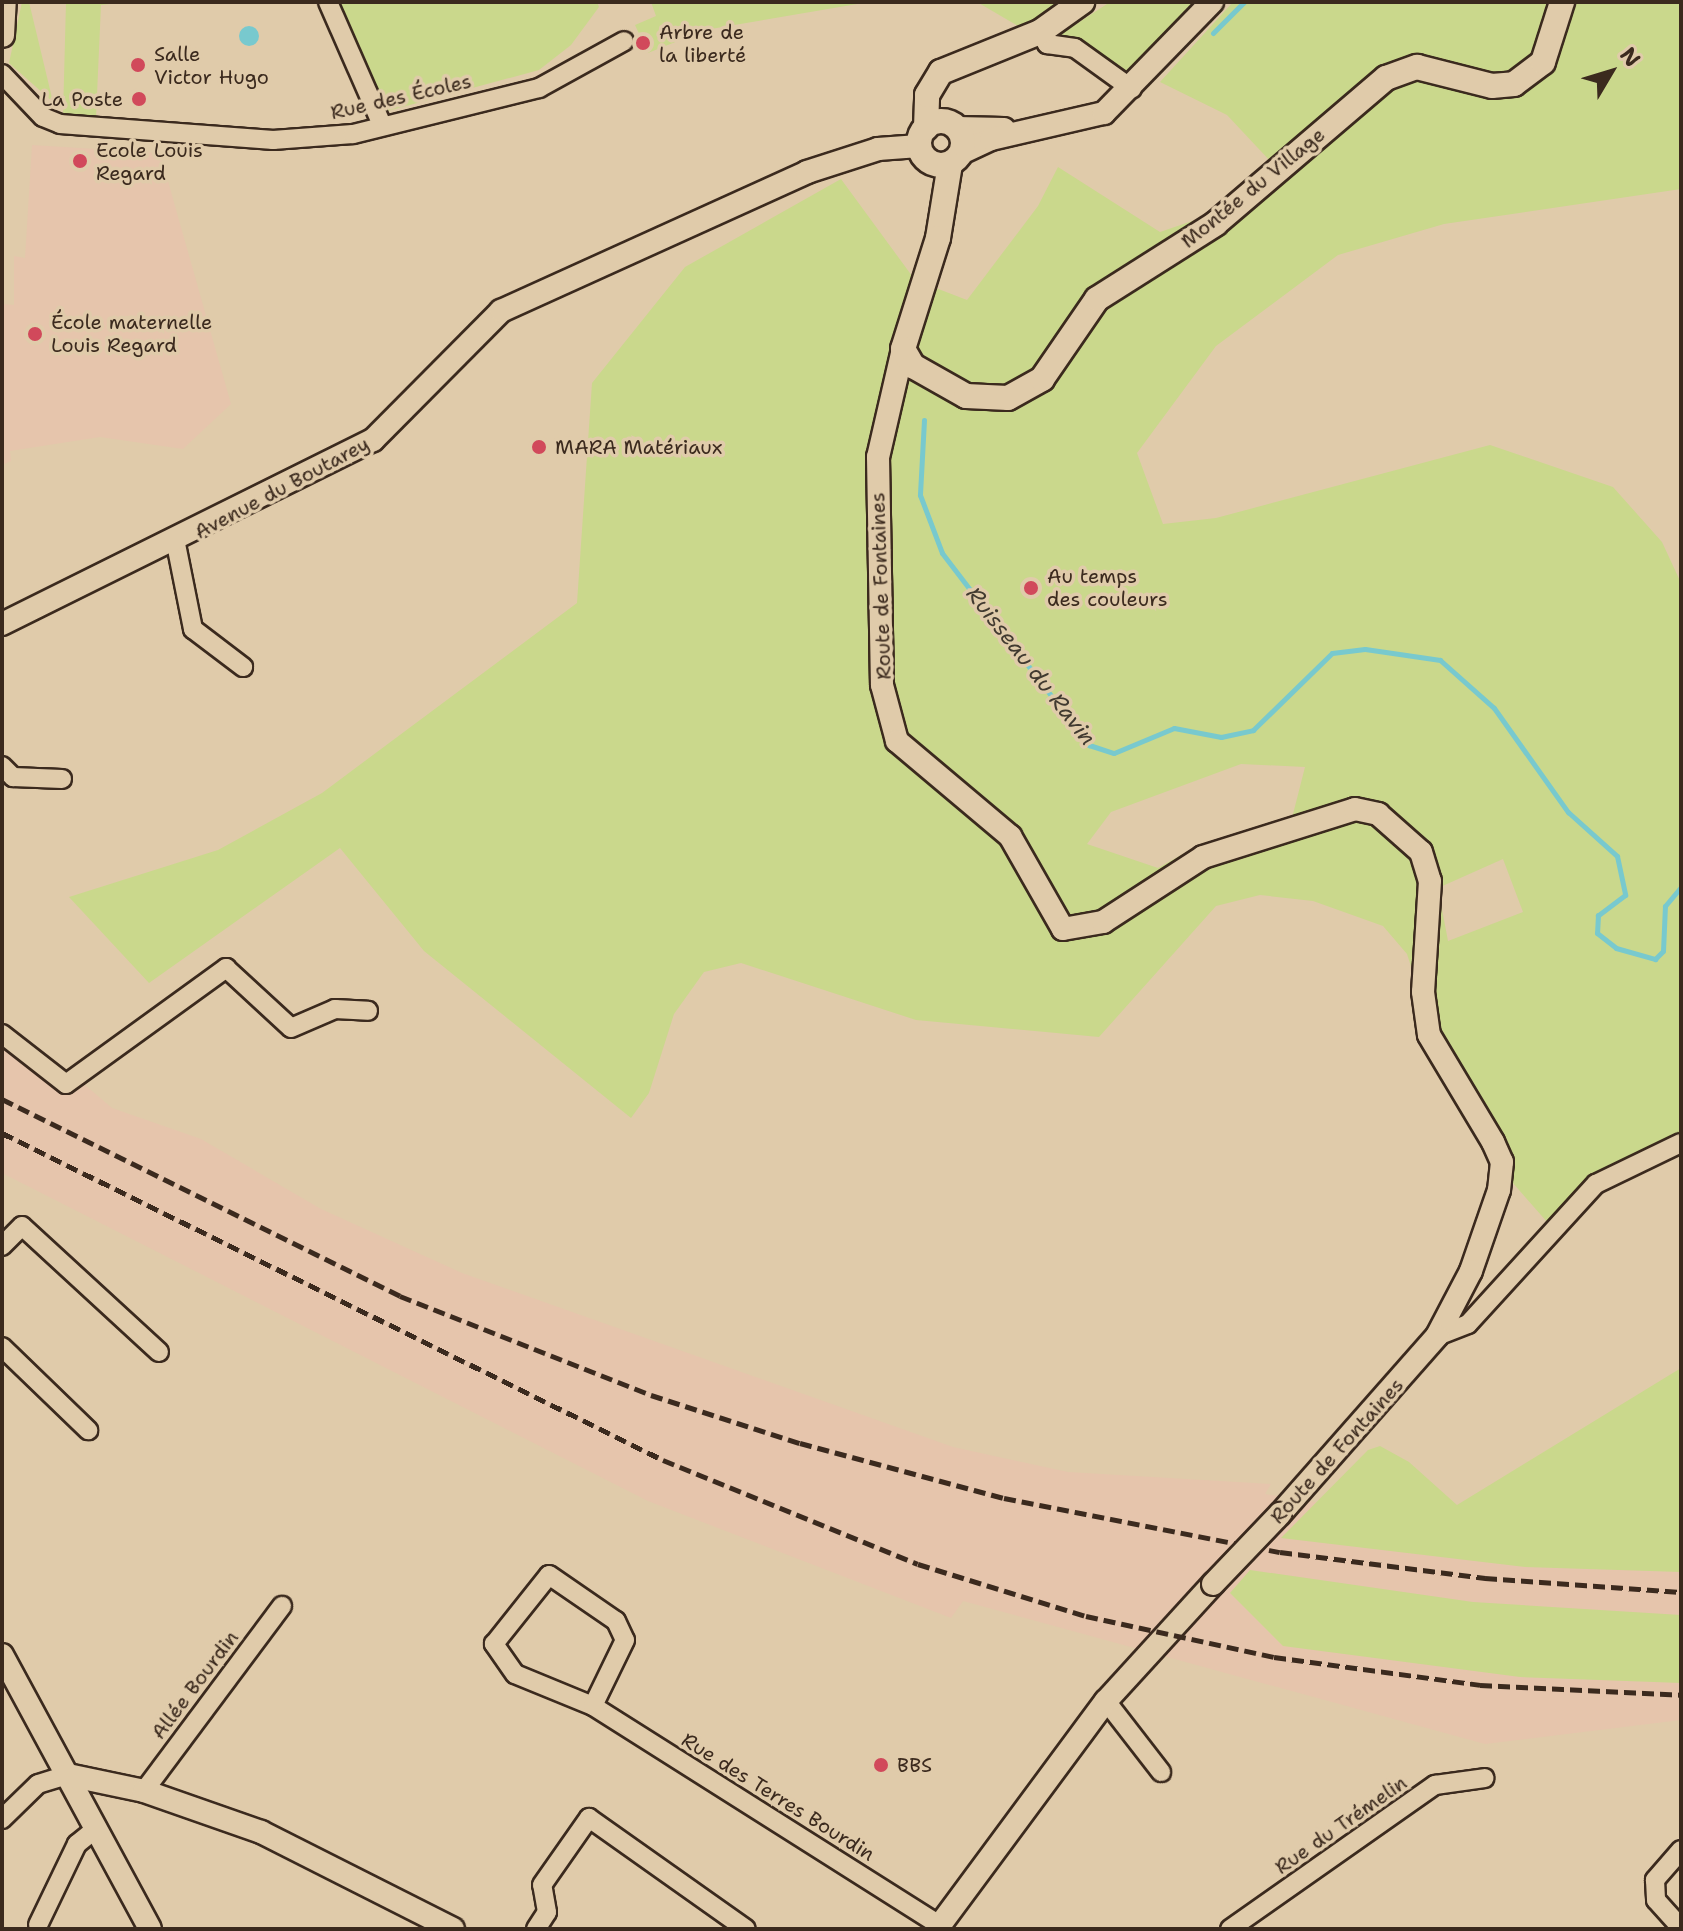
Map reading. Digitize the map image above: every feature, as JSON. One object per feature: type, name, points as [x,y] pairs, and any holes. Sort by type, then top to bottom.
[{"type":"main road","points":[[2,35],[4,2]]},
{"type":"main road","points":[[903,349],[941,212],[941,84],[980,56],[1040,32],[1082,2]]},
{"type":"main road","name":"Montée du Village","points":[[903,349],[920,372],[966,396],[1025,391],[1097,299],[1215,224],[1386,78],[1417,67],[1492,86],[1514,84],[1543,62],[1562,2]]},
{"type":"street","points":[[328,2],[382,125]]},
{"type":"street","name":"Avenue du Boutarey","points":[[2,624],[176,544],[373,440],[501,311],[807,172],[878,149],[1033,132],[1077,124],[1129,91],[1212,2]]},
{"type":"street","points":[[1040,32],[1047,44],[1075,48],[1129,91]]},
{"type":"street","name":"Rue des Écoles","points":[[2,74],[43,117],[60,124],[273,140],[382,125],[539,88],[624,41]]},
{"type":"street","name":"Route de Fontaines","points":[[903,349],[878,457],[882,685],[905,753],[1010,836],[1057,922],[1084,930],[1203,857],[1355,809],[1378,814],[1421,852],[1430,881],[1423,992],[1429,1035],[1502,1162],[1482,1243],[1437,1336],[1280,1514],[1106,1701],[938,1927]]},
{"type":"street","points":[[176,544],[193,629],[243,667]]},
{"type":"street","points":[[2,766],[13,777],[62,779]]},
{"type":"street","points":[[2,1034],[66,1084],[226,968],[291,1028],[335,1009],[368,1011]]},
{"type":"street","points":[[1437,1336],[1468,1324],[1596,1184],[1681,1143]]},
{"type":"street","points":[[2,1246],[22,1226],[159,1352]]},
{"type":"street","points":[[2,1347],[88,1430]]},
{"type":"street","name":"Rue des Terres Bourdin","points":[[593,1706],[625,1640],[616,1621],[549,1575],[494,1644],[515,1674],[593,1706],[938,1927]]},
{"type":"street","name":"Allée Bourdin","points":[[144,1791],[282,1606]]},
{"type":"street","points":[[2,1655],[8,1680],[68,1775],[150,1929]]},
{"type":"street","points":[[1106,1701],[1161,1772]]},
{"type":"street","points":[[2,1819],[38,1784],[68,1775],[144,1791],[335,1864],[453,1929]]},
{"type":"street","name":"Rue du Trémelin","points":[[1230,1929],[1435,1785],[1485,1778]]},
{"type":"street","points":[[536,1929],[547,1912],[542,1885],[589,1818],[746,1929]]},
{"type":"street","points":[[38,1925],[77,1844],[97,1828]]},
{"type":"street","points":[[1681,1850],[1655,1880],[1656,1900],[1681,1928]]},
{"type":"shaded area","points":[[32,145],[160,153],[231,404],[183,449],[100,437],[10,451],[11,461],[2,465],[2,304],[14,305],[14,256],[25,258]]},
{"type":"shaded area","points":[[2,1044],[48,1084],[72,1094],[85,1085],[112,1108],[201,1139],[321,1209],[462,1273],[953,1447],[1068,1472],[1271,1484],[1265,1494],[1681,1562],[1681,1720],[1485,1744],[963,1601],[951,1618],[648,1501],[2,1173]]},
{"type":"green space","points":[[22,2],[29,2],[53,102],[9,63]]},
{"type":"green space","points":[[66,2],[127,2],[101,5],[96,117],[63,116]]},
{"type":"green space","points":[[335,2],[597,2],[599,7],[571,45],[539,70],[384,112]]},
{"type":"green space","points":[[651,2],[869,2],[705,30],[648,53],[635,25],[656,16]]},
{"type":"green space","points":[[977,2],[1060,2],[1023,29]]},
{"type":"green space","points":[[1110,2],[1208,2],[1134,80],[1052,40]]},
{"type":"green space","points":[[1233,2],[1681,2],[1681,189],[1444,224],[1338,255],[1216,346],[1137,453],[1163,524],[1216,518],[1490,445],[1613,487],[1662,542],[1681,583],[1681,1137],[1548,1223],[1512,1182],[1430,1025],[1407,954],[1383,926],[1313,901],[1260,895],[1216,906],[1099,1037],[916,1020],[741,963],[704,972],[674,1014],[649,1093],[631,1118],[424,951],[340,848],[149,983],[69,897],[218,850],[322,793],[577,603],[592,383],[685,267],[841,179],[915,280],[967,300],[1038,206],[1058,167],[1160,232],[1201,218],[1273,164],[1227,115],[1160,82]],"holes":[[[1241,764],[1305,767],[1292,818],[1199,845],[1158,868],[1087,844],[1111,812]],[[1503,859],[1523,912],[1448,941],[1438,888]]]},
{"type":"green space","points":[[1681,1368],[1681,1572],[1525,1567],[1281,1538],[1368,1450],[1380,1446],[1409,1462],[1457,1505]]},
{"type":"green space","points":[[1250,1570],[1473,1602],[1681,1615],[1681,1683],[1520,1677],[1283,1646],[1230,1593]]},
{"type":"water","points":[[249,26],[256,29],[259,36],[256,43],[249,46],[242,43],[239,36],[242,29]]},
{"type":"waterway","points":[[1213,33],[1244,2]]},
{"type":"waterway","name":"Ruisseau du Ravin","points":[[924,420],[920,495],[942,553],[1089,745],[1114,753],[1174,728],[1221,737],[1253,730],[1332,653],[1365,649],[1440,660],[1494,708],[1568,812],[1617,856],[1625,895],[1598,915],[1597,933],[1616,948],[1655,959],[1663,951],[1665,906],[1681,887]]},
{"type":"railway","points":[[2,1099],[400,1296],[651,1395],[800,1443],[1004,1498],[1280,1552],[1485,1578],[1681,1592]]},
{"type":"railway","points":[[2,1133],[663,1460],[918,1564],[1086,1616],[1274,1657],[1480,1685],[1681,1695]]},
{"type":"place","name":"Arbre de la liberté","points":[[643,43]]},
{"type":"place","name":"Salle Victor Hugo","points":[[138,65]]},
{"type":"place","name":"La Poste","points":[[139,99]]},
{"type":"place","name":"Ecole Louis Regard","points":[[80,161]]},
{"type":"place","name":"École maternelle Louis Regard","points":[[35,334]]},
{"type":"place","name":"MARA Matériaux","points":[[539,447]]},
{"type":"place","name":"Au temps des couleurs","points":[[1031,588]]},
{"type":"place","name":"BBS","points":[[881,1765]]}]
